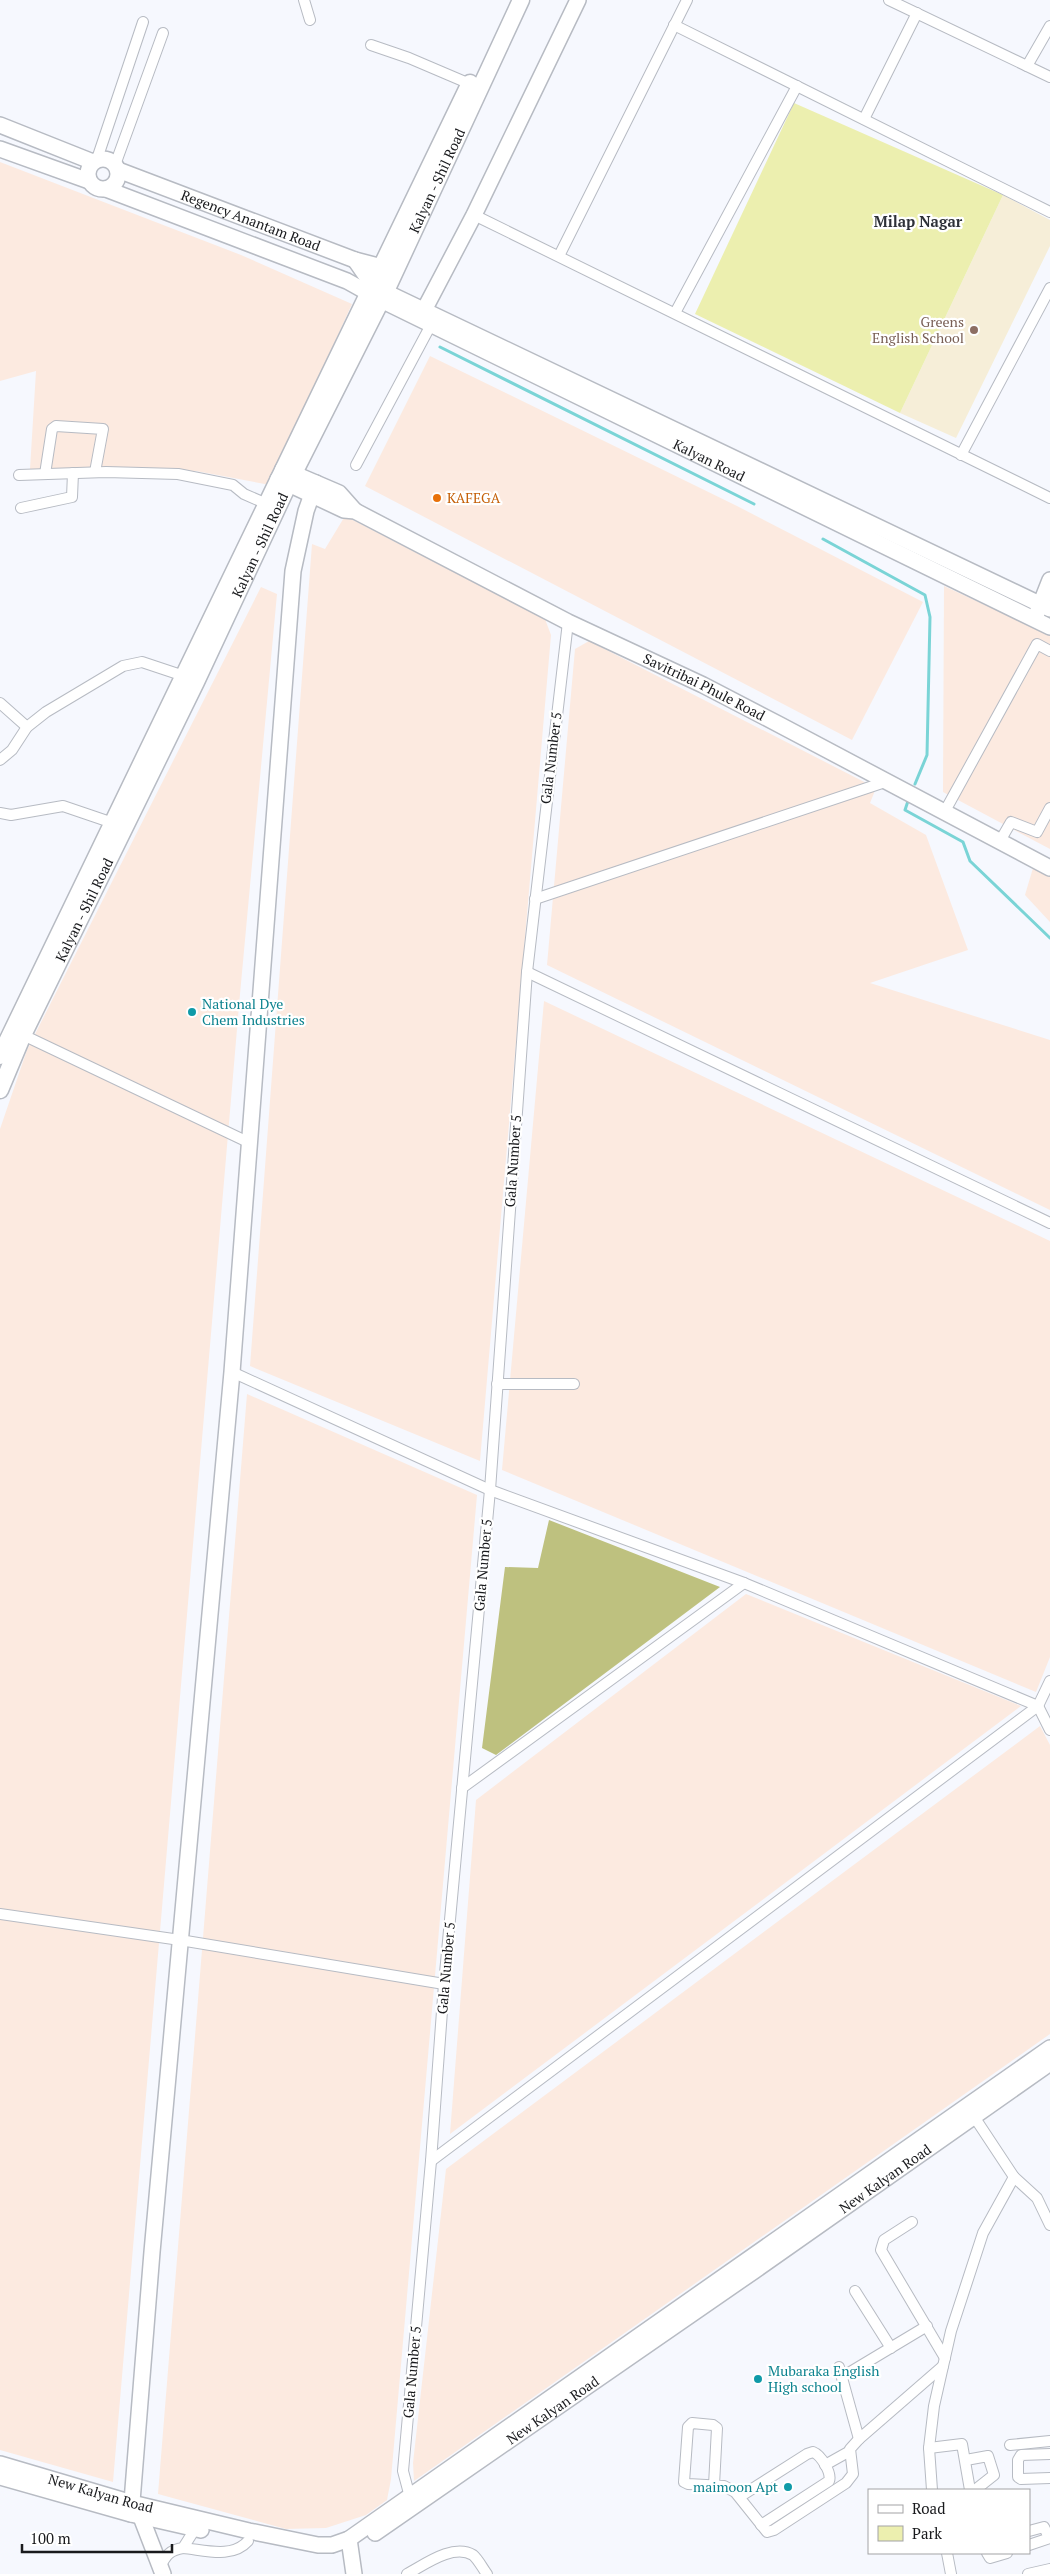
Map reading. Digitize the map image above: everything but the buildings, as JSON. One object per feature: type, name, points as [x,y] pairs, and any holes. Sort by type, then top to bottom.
[{"type":"main road","name":"Kalyan - Shil Road","points":[[377,293],[382,267],[509,0]]},
{"type":"main road","name":"Kalyan - Shil Road","points":[[0,1090],[23,1035],[144,773],[286,476],[521,0]]},
{"type":"main road","name":"Kalyan - Shil Road","points":[[0,1056],[113,823],[144,773],[184,676],[266,504],[286,476]]},
{"type":"street","points":[[304,0],[310,20]]},
{"type":"street","points":[[356,465],[578,0]]},
{"type":"street","points":[[559,256],[687,0]]},
{"type":"street","points":[[889,0],[1050,77]]},
{"type":"street","points":[[864,120],[917,13]]},
{"type":"street","points":[[89,181],[88,171],[95,161],[143,22]]},
{"type":"street","points":[[674,25],[1050,212]]},
{"type":"street","points":[[1027,66],[1050,26]]},
{"type":"street","points":[[0,149],[89,181],[96,188],[106,189],[114,184],[116,168],[163,33]]},
{"type":"street","points":[[371,46],[410,58],[470,84]]},
{"type":"street","points":[[675,313],[796,86]]},
{"type":"street","points":[[0,125],[95,161],[107,159],[116,168]]},
{"type":"street","name":"Regency Anantam Road","points":[[116,168],[355,260],[382,267]]},
{"type":"street","name":"Regency Anantam Road","points":[[106,189],[377,293]]},
{"type":"street","points":[[474,215],[1050,498]]},
{"type":"street","points":[[244,242],[252,221]]},
{"type":"street","points":[[355,260],[377,293]]},
{"type":"street","points":[[347,281],[355,260]]},
{"type":"street","points":[[962,454],[1050,288]]},
{"type":"street","name":"Kalyan Road","points":[[377,293],[1044,606]]},
{"type":"street","name":"Kalyan Road","points":[[428,317],[1050,627]]},
{"type":"street","points":[[45,474],[52,429],[56,426],[102,429],[95,472]]},
{"type":"street","points":[[19,475],[95,472],[178,474],[233,485],[244,494],[266,504]]},
{"type":"street","points":[[21,508],[72,497],[73,473]]},
{"type":"street","name":"Savitribai Phule Road","points":[[286,476],[315,490],[344,510],[355,510],[568,622],[702,684],[889,780],[1050,868]]},
{"type":"street","points":[[162,2570],[151,2541],[134,2511],[180,1940],[232,1372],[293,571],[306,511],[315,490]]},
{"type":"street","points":[[1035,620],[1044,606],[1050,580]]},
{"type":"street","name":"Gala Number 5","points":[[411,2501],[403,2471],[432,2161],[444,1984],[490,1490],[527,972],[568,622]]},
{"type":"street","points":[[945,810],[1037,644],[1050,651]]},
{"type":"street","points":[[0,760],[12,750],[27,727],[46,712],[123,666],[142,662],[184,676]]},
{"type":"street","points":[[0,703],[27,727]]},
{"type":"street","points":[[535,899],[889,780]]},
{"type":"street","points":[[0,813],[11,815],[63,806],[113,823]]},
{"type":"street","points":[[1000,841],[1011,822],[1036,832],[1050,808]]},
{"type":"street","points":[[527,972],[1050,1223]]},
{"type":"street","points":[[23,1035],[250,1143]]},
{"type":"street","points":[[232,1372],[490,1490],[744,1583],[1038,1706],[1050,1730]]},
{"type":"street","points":[[498,1384],[574,1384]]},
{"type":"street","points":[[462,1788],[744,1583]]},
{"type":"street","points":[[432,2161],[1038,1706],[1050,1682]]},
{"type":"street","points":[[0,1914],[180,1940],[444,1984]]},
{"type":"street","points":[[970,2112],[1050,2048]]},
{"type":"street","points":[[970,2112],[1050,2063]]},
{"type":"street","points":[[970,2112],[1014,2177],[1037,2198],[1050,2225]]},
{"type":"street","name":"New Kalyan Road","points":[[171,2518],[195,2529],[248,2541],[320,2554],[335,2553],[751,2266],[970,2112]]},
{"type":"street","points":[[932,2489],[929,2448],[951,2331],[983,2233],[1014,2177]]},
{"type":"street","points":[[912,2222],[884,2240],[881,2246],[927,2326],[944,2362]]},
{"type":"street","points":[[855,2291],[891,2348]]},
{"type":"street","points":[[859,2438],[840,2372],[891,2348],[927,2326]]},
{"type":"street","points":[[825,2465],[850,2451],[859,2438],[944,2362]]},
{"type":"street","points":[[714,2485],[717,2428],[713,2425],[692,2423],[688,2427],[684,2482],[714,2485],[724,2486],[741,2496],[765,2531],[774,2530],[846,2483],[853,2474],[850,2451]]},
{"type":"street","points":[[1010,2446],[1050,2441]]},
{"type":"street","points":[[929,2448],[962,2444],[970,2489]]},
{"type":"street","points":[[741,2496],[810,2452],[818,2454],[831,2477],[830,2481],[761,2526]]},
{"type":"street","points":[[1050,2454],[1019,2456],[1018,2477],[1020,2480],[1050,2478]]},
{"type":"street","points":[[966,2460],[988,2456],[991,2459],[994,2475],[977,2489]]},
{"type":"street","name":"New Kalyan Road","points":[[0,2464],[134,2511]]},
{"type":"street","name":"New Kalyan Road","points":[[0,2477],[134,2511],[171,2518],[318,2545],[349,2543]]},
{"type":"street","points":[[1030,2532],[1044,2527],[1050,2538],[1030,2545]]},
{"type":"street","points":[[183,2548],[195,2529]]},
{"type":"street","points":[[162,2570],[166,2555],[173,2550],[183,2548],[224,2553],[242,2548],[248,2541]]},
{"type":"street","points":[[349,2543],[354,2574]]},
{"type":"street","points":[[407,2574],[450,2552],[464,2552],[474,2556],[487,2574]]},
{"type":"street","points":[[947,2554],[948,2574]]},
{"type":"street","points":[[988,2554],[991,2558],[1004,2554]]},
{"type":"street","points":[[1028,2574],[1050,2569]]},
{"type":"shaded area","points":[[0,162],[241,255],[352,304],[270,485],[196,471],[30,469],[36,371],[0,381]]},
{"type":"shaded area","name":"Greens English School","points":[[1003,195],[1050,220],[1050,246],[956,438],[900,413]]},
{"type":"shaded area","points":[[430,356],[737,506],[923,602],[852,740],[365,486]]},
{"type":"shaded area","points":[[345,516],[545,619],[551,635],[480,1461],[250,1366],[312,544],[325,549]]},
{"type":"shaded area","points":[[944,586],[1050,635],[1050,849],[943,792]]},
{"type":"shaded area","points":[[261,587],[277,594],[240,994],[113,2482],[0,2450],[0,1129],[27,1050]]},
{"type":"shaded area","points":[[589,641],[876,788],[870,803],[926,835],[968,950],[870,983],[1050,1040],[1050,1210],[547,965],[575,649]]},
{"type":"shaded area","points":[[1033,868],[1050,877],[1050,922],[1025,895]]},
{"type":"shaded area","points":[[544,1001],[1050,1241],[1050,1657],[1036,1692],[502,1470]]},
{"type":"shaded area","points":[[247,1394],[477,1495],[391,2479],[387,2500],[366,2515],[326,2528],[286,2529],[158,2494]]},
{"type":"shaded area","points":[[746,1594],[1021,1706],[450,2134],[476,1800]]},
{"type":"shaded area","points":[[1040,1726],[1050,1745],[1050,2034],[414,2481],[413,2463],[446,2169]]},
{"type":"green space","points":[[794,103],[1003,195],[900,413],[695,314]]},
{"type":"green space","points":[[549,1520],[720,1587],[496,1755],[482,1748],[505,1567],[538,1568]]},
{"type":"waterway","points":[[440,347],[754,504]]},
{"type":"waterway","points":[[823,539],[925,595],[930,617],[927,755],[915,784]]},
{"type":"waterway","points":[[908,801],[905,810],[963,842],[970,861],[1050,938]]},
{"type":"place","name":"Greens English School","points":[[974,330]]},
{"type":"place","name":"KAFEGA","points":[[437,498]]},
{"type":"place","name":"National Dye Chem Industries","points":[[192,1012]]},
{"type":"place","name":"Mubaraka English High school","points":[[758,2379]]},
{"type":"place","name":"maimoon Apt","points":[[788,2487]]},
{"type":"district","name":"Milap Nagar","points":[[918,222]]}]
